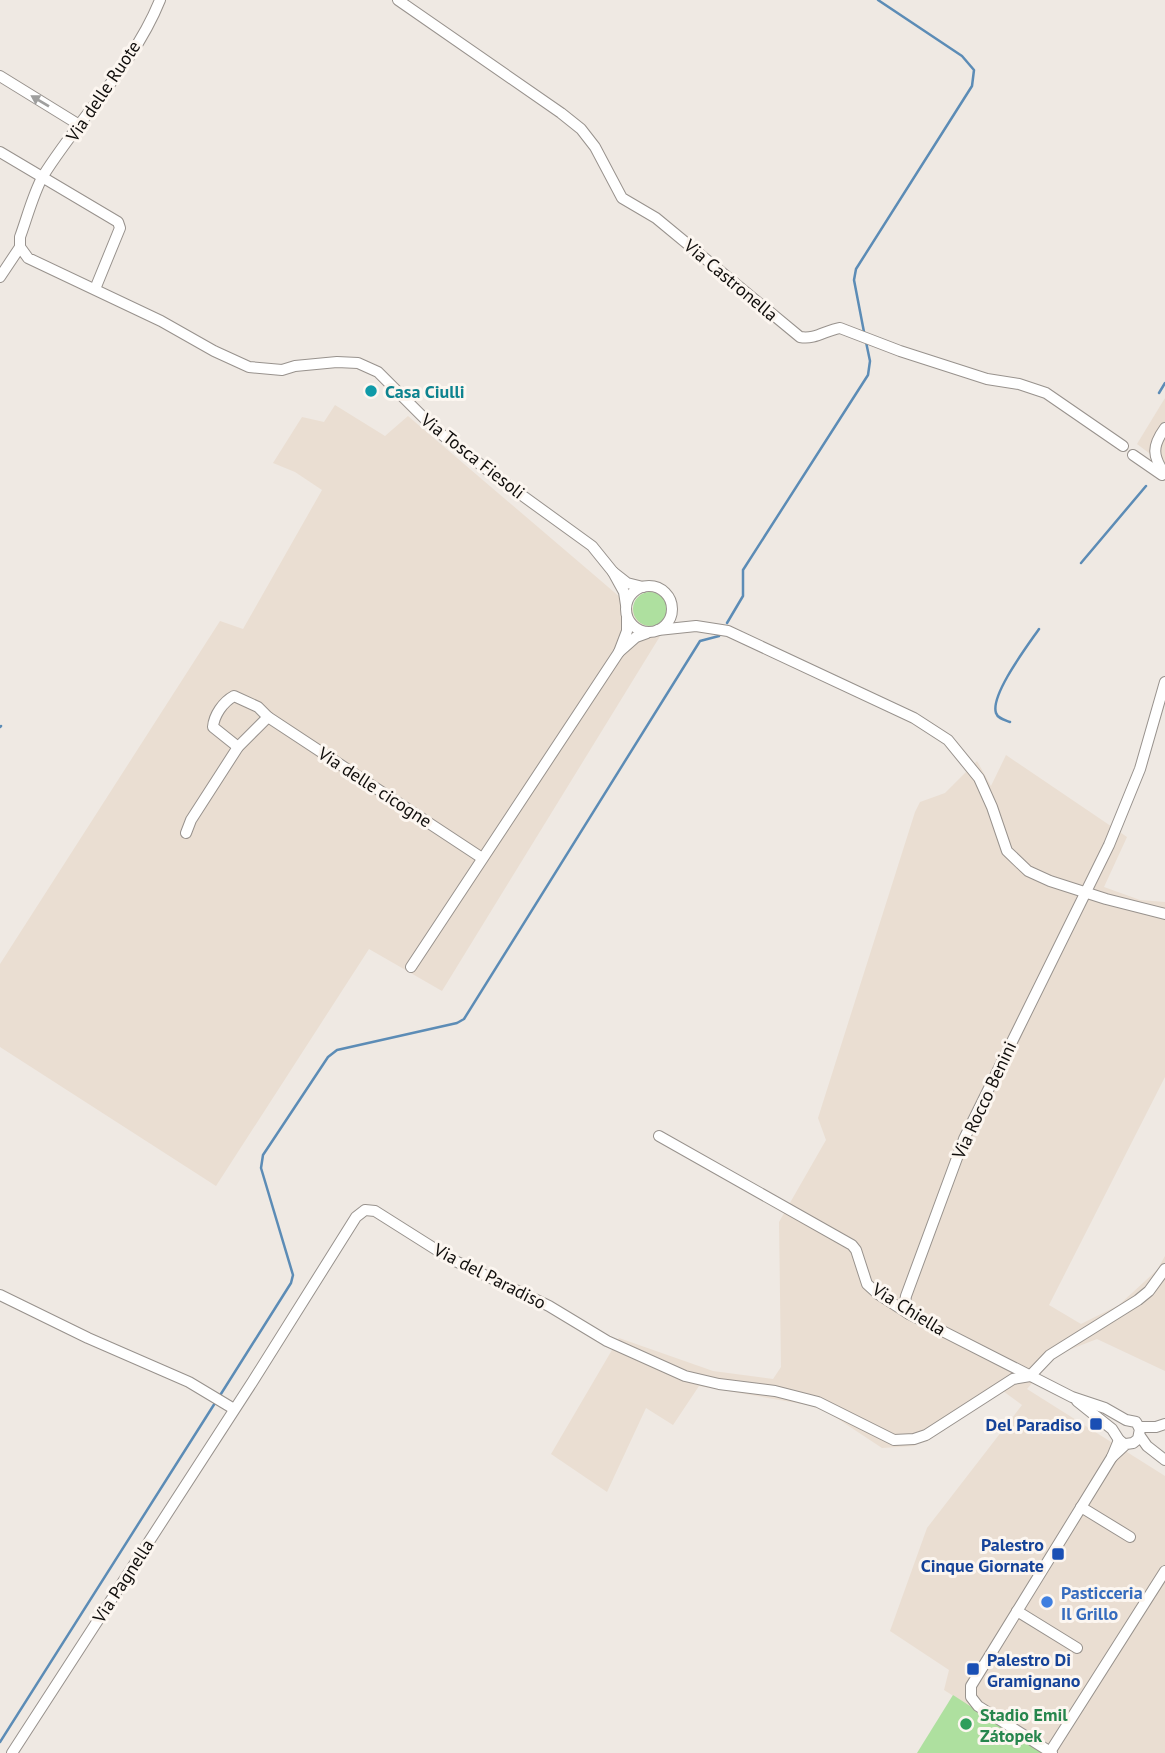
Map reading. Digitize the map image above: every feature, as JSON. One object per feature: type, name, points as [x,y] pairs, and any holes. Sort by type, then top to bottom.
[{"type":"street","name":"Via Castronella","points":[[398,0],[581,129],[595,147],[622,198],[656,218],[800,337],[815,338],[840,328],[987,379],[1019,384],[1046,393],[1123,446]]},
{"type":"street","name":"Via delle Ruote","points":[[0,277],[20,247],[20,237],[42,178],[144,31],[156,2]]},
{"type":"street","points":[[0,76],[80,126]]},
{"type":"street","points":[[0,152],[118,222],[120,228],[95,289]]},
{"type":"street","name":"Via Tosca Fiesoli","points":[[20,247],[28,258],[249,367],[282,370],[337,362],[358,363],[378,372],[436,430],[592,546],[613,572],[624,592],[627,618]]},
{"type":"street","points":[[1165,428],[1154,452],[1165,476]]},
{"type":"street","points":[[1133,455],[1165,476]]},
{"type":"street","name":"Via Tosca Fiesoli","points":[[613,572],[627,583],[643,587],[653,586],[665,593],[672,611],[696,626]]},
{"type":"street","points":[[626,605],[633,592],[643,587]]},
{"type":"street","points":[[619,652],[636,637],[654,631],[668,622],[672,611]]},
{"type":"street","points":[[627,618],[633,626],[654,631]]},
{"type":"street","points":[[411,967],[619,652],[627,631],[627,618]]},
{"type":"street","name":"Via Tosca Fiesoli","points":[[654,631],[696,626],[728,631],[914,718],[933,729],[960,752],[979,778],[990,800],[1002,842],[1013,859],[1038,877],[1165,914]]},
{"type":"street","name":"Via Rocco Benini","points":[[909,1314],[905,1303],[906,1296],[964,1139],[1109,845],[1140,769],[1165,682]]},
{"type":"street","name":"Via delle cicogne","points":[[238,747],[213,727],[214,720],[228,699],[234,696],[258,707],[268,717],[482,858]]},
{"type":"street","points":[[186,833],[197,810],[238,747],[268,717]]},
{"type":"street","name":"Via Chiella","points":[[659,1136],[852,1245],[867,1284],[878,1294],[909,1314],[1030,1376]]},
{"type":"street","name":"Via del Paradiso","points":[[230,1406],[300,1309],[356,1217],[363,1211],[370,1210],[451,1259],[549,1306],[615,1345],[685,1376],[809,1399],[836,1409],[883,1437],[894,1440],[926,1435],[1013,1379],[1030,1376]]},
{"type":"street","points":[[1165,1269],[1143,1296],[1050,1355],[1030,1376],[1072,1397],[1134,1421],[1147,1446],[1165,1460]]},
{"type":"street","points":[[0,1295],[208,1393],[230,1406]]},
{"type":"street","points":[[1072,1397],[1109,1426],[1120,1439],[1133,1443],[1139,1431]]},
{"type":"street","name":"Via Pagnella","points":[[12,1753],[230,1406]]},
{"type":"street","points":[[1126,1420],[1118,1426],[1120,1439],[1112,1457],[973,1679],[970,1693],[978,1706],[1051,1752],[1165,1571]]},
{"type":"street","points":[[1139,1431],[1165,1424]]},
{"type":"street","points":[[1081,1507],[1130,1537]]},
{"type":"street","points":[[1017,1611],[1076,1648]]},
{"type":"shaded area","points":[[1165,398],[1165,465],[1137,444]]},
{"type":"shaded area","points":[[335,405],[385,436],[408,416],[662,633],[442,991],[369,949],[216,1186],[0,1047],[0,964],[220,621],[243,629],[322,490],[295,472],[273,463],[302,417],[324,422]]},
{"type":"shaded area","points":[[1006,755],[1127,837],[1104,887],[1140,900],[1165,902],[1165,1077],[1049,1305],[1081,1324],[1119,1305],[1157,1270],[1165,1256],[1165,1371],[1097,1339],[1056,1355],[1027,1389],[1165,1476],[1165,1753],[1043,1753],[944,1690],[949,1670],[890,1631],[927,1528],[1022,1405],[1003,1391],[914,1446],[882,1448],[820,1407],[699,1386],[673,1425],[646,1408],[607,1492],[551,1454],[619,1338],[713,1371],[773,1379],[781,1367],[779,1222],[826,1140],[818,1118],[915,812],[920,802],[945,793],[977,761],[991,786]]},
{"type":"green space","points":[[650,592],[662,597],[667,609],[662,621],[650,626],[638,621],[633,609],[638,597]]},
{"type":"green space","name":"Stadio Emil Zátopek","points":[[953,1695],[1043,1753],[917,1753]]},
{"type":"waterway","points":[[864,332],[854,280],[856,269],[972,86],[974,70],[962,56],[878,0]]},
{"type":"waterway","points":[[727,623],[743,596],[743,570],[868,375],[870,361],[866,342]]},
{"type":"waterway","points":[[1159,393],[1165,383]]},
{"type":"waterway","points":[[1081,563],[1146,486]]},
{"type":"waterway","points":[[1010,722],[996,713],[999,695],[1011,670],[1039,629]]},
{"type":"waterway","points":[[219,1397],[291,1283],[293,1275],[261,1168],[263,1155],[328,1057],[337,1050],[457,1023],[464,1019],[700,641],[719,636]]},
{"type":"waterway","points":[[0,1742],[215,1403]]},
{"type":"place","name":"Casa Ciulli","points":[[371,391]]},
{"type":"place","name":"Del Paradiso","points":[[1096,1424]]},
{"type":"place","name":"Palestro Cinque Giornate","points":[[1058,1554]]},
{"type":"place","name":"Pasticceria Il Grillo","points":[[1047,1602]]},
{"type":"place","name":"Palestro Di Gramignano","points":[[973,1669]]},
{"type":"place","name":"Stadio Emil Zátopek","points":[[966,1724]]}]
